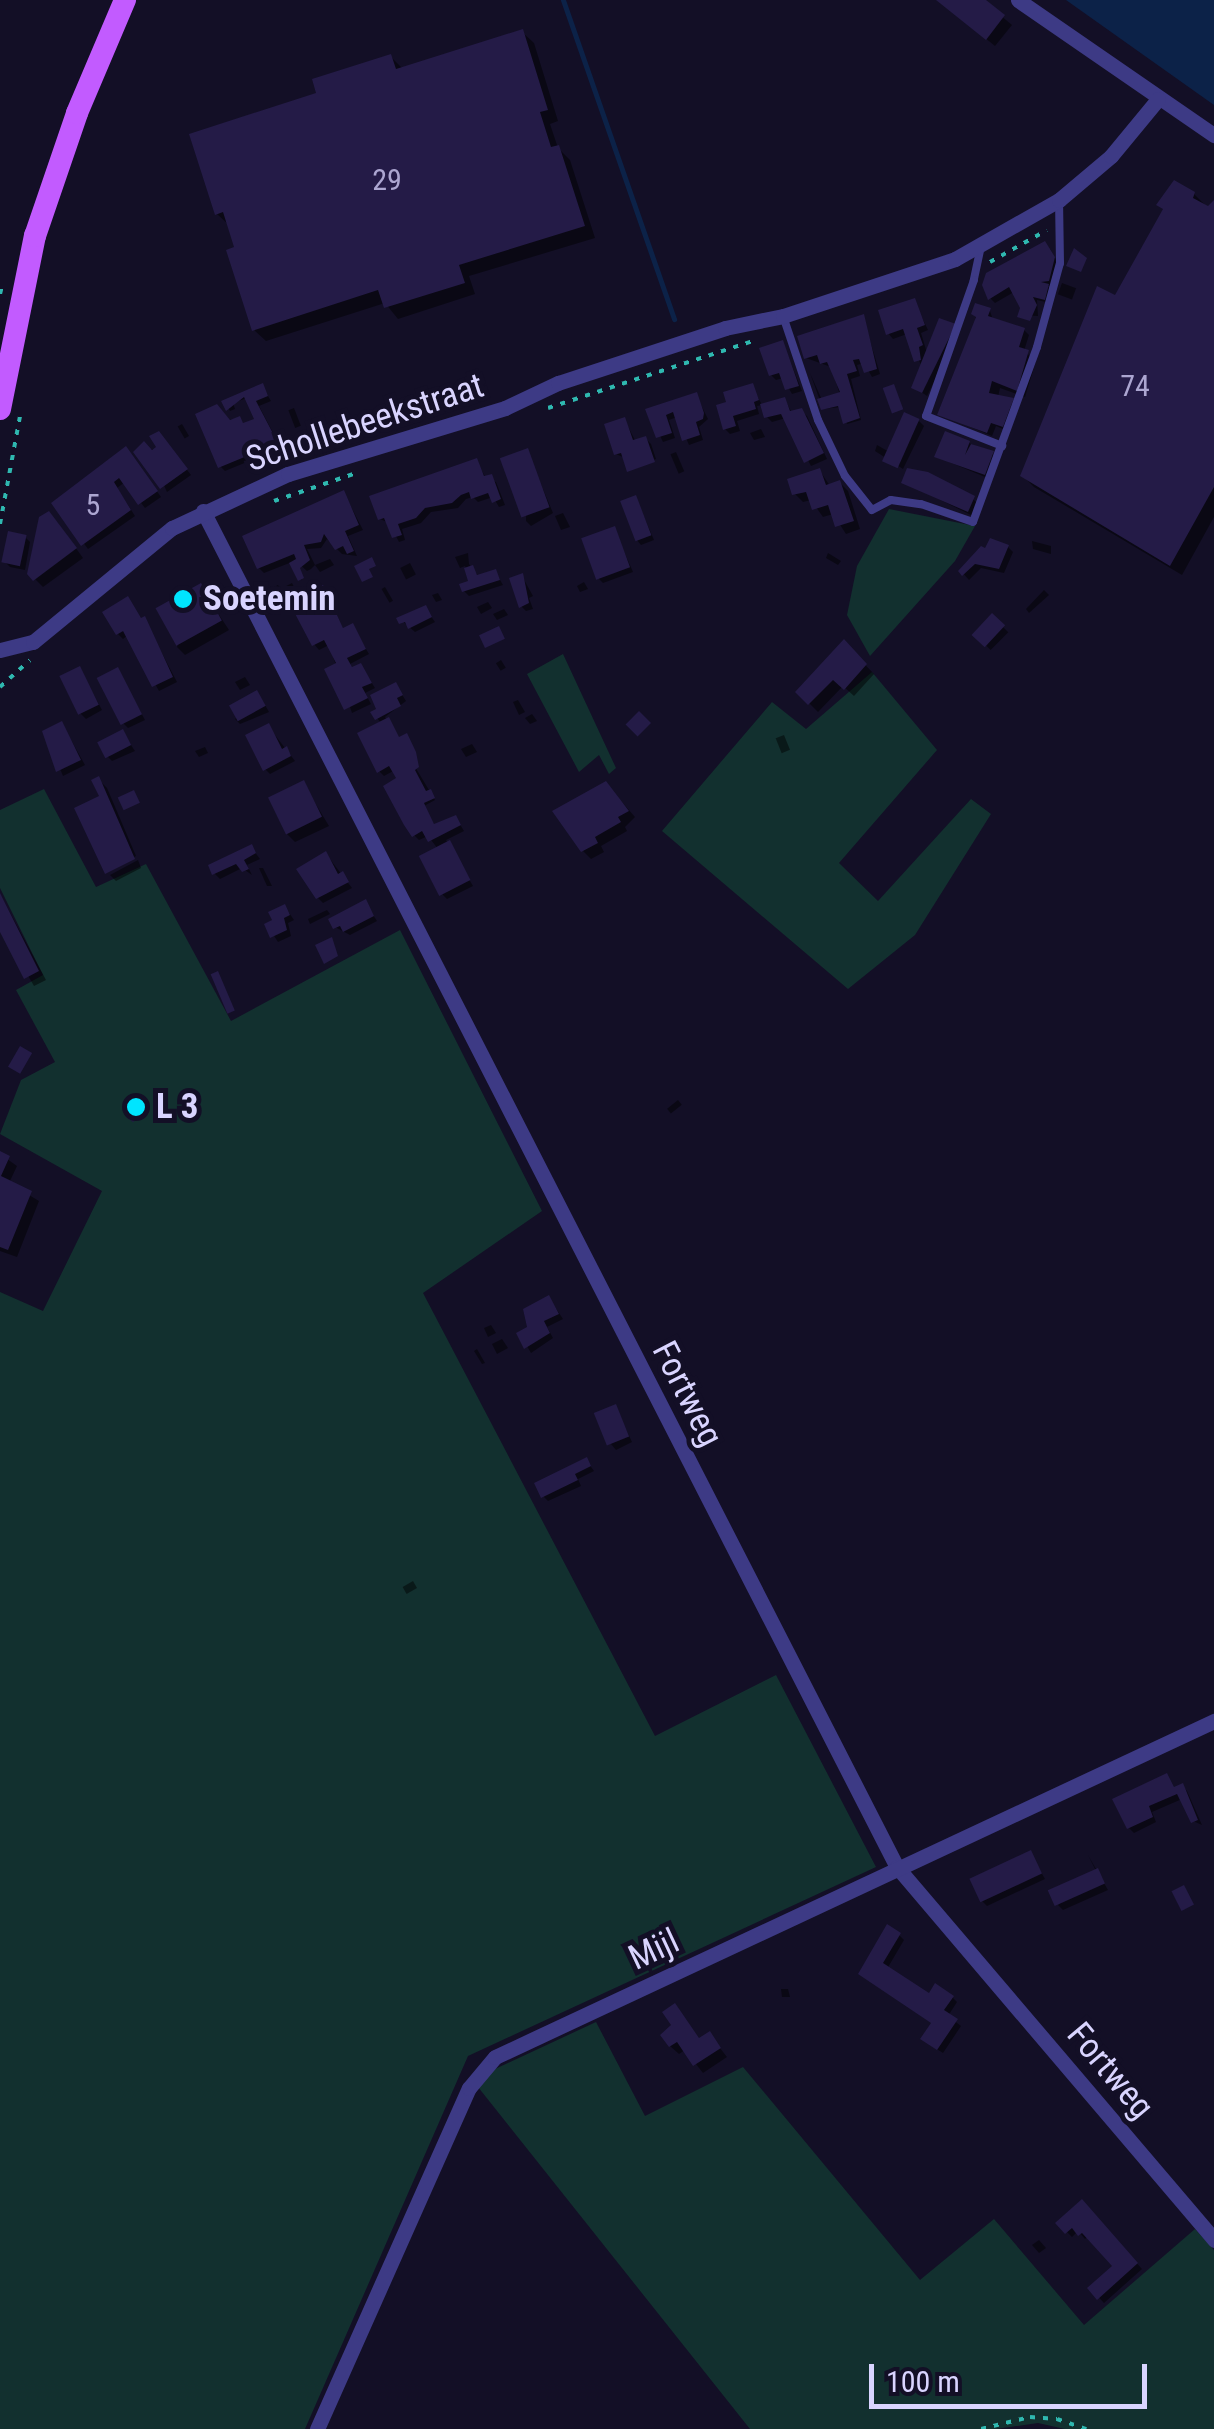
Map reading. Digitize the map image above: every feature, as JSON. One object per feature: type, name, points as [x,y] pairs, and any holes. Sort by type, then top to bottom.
[{"type":"main road","points":[[11,405],[35,236],[77,113],[126,0]]},
{"type":"street","points":[[1018,0],[1214,135]]},
{"type":"street","name":"Schollebeekstraat","points":[[0,650],[33,642],[138,552],[204,512],[288,474],[505,408],[558,383],[725,328],[783,316],[982,246],[1059,200],[1111,156],[1158,99]]},
{"type":"street","name":"Fortweg","points":[[204,512],[897,1866],[1214,2240]]},
{"type":"street","name":"Mijl","points":[[317,2429],[469,2088],[495,2057],[1214,1721]]},
{"type":"lane","points":[[783,316],[818,420],[845,476],[872,510],[891,500],[972,522],[1038,346],[1060,262],[1059,200]]},
{"type":"lane","points":[[982,246],[974,280],[926,416],[1002,446]]},
{"type":"path","points":[[0,524],[11,405]]},
{"type":"path","points":[[981,2429],[1030,2417],[1057,2419],[1086,2429]]},
{"type":"green space","points":[[889,509],[975,526],[955,561],[870,656],[847,615],[857,566]]},
{"type":"green space","points":[[563,654],[616,768],[609,774],[599,755],[579,772],[527,674]]},
{"type":"green space","points":[[872,672],[937,750],[839,863],[878,901],[971,799],[991,814],[915,935],[848,989],[662,831],[772,702],[806,729]]},
{"type":"green space","points":[[44,789],[96,887],[146,864],[231,1021],[400,930],[542,1211],[423,1293],[655,1736],[776,1675],[876,1867],[468,2056],[305,2429],[0,2429],[0,1292],[43,1311],[102,1191],[0,1134],[21,1080],[55,1062],[16,990],[43,975],[0,888],[0,810]]},
{"type":"green space","points":[[596,2022],[645,2116],[743,2067],[920,2280],[994,2219],[1084,2325],[1195,2229],[1214,2250],[1214,2429],[1065,2429],[1038,2423],[996,2429],[750,2429],[478,2087],[495,2069]]},
{"type":"water","points":[[1066,0],[1214,0],[1214,105]]},
{"type":"building","points":[[936,0],[986,0],[1005,15],[986,40]]},
{"type":"building","points":[[523,29],[548,110],[540,112],[551,147],[559,145],[585,226],[459,265],[465,283],[384,308],[378,290],[252,331],[226,250],[234,247],[223,212],[215,215],[189,134],[316,93],[312,79],[391,54],[396,69]]},
{"type":"building","points":[[1174,180],[1195,192],[1193,198],[1208,206],[1214,200],[1214,487],[1170,566],[1020,476],[1097,286],[1115,295],[1163,209],[1156,205]]},
{"type":"building","points":[[1045,241],[1055,257],[1049,281],[1041,282],[1049,284],[1045,300],[1033,297],[1037,305],[1030,321],[1017,317],[1020,308],[1009,287],[988,300],[982,285],[986,273]]},
{"type":"building","points":[[1074,248],[1087,258],[1081,272],[1066,266]]},
{"type":"building","points":[[915,298],[925,325],[917,328],[923,345],[919,347],[921,360],[914,362],[903,329],[886,335],[878,310]]},
{"type":"building","points":[[975,303],[991,308],[988,316],[1025,328],[1019,347],[1029,350],[1017,391],[992,381],[989,393],[1014,398],[1003,427],[991,423],[987,433],[937,415],[976,317],[971,314]]},
{"type":"building","points":[[864,314],[877,369],[864,373],[859,359],[853,360],[857,371],[847,374],[860,418],[843,424],[838,406],[821,410],[817,399],[840,392],[827,362],[820,364],[817,355],[804,359],[797,336]]},
{"type":"building","points":[[939,318],[956,324],[922,393],[911,388]]},
{"type":"building","points":[[783,340],[799,386],[785,390],[779,373],[769,376],[759,348]]},
{"type":"building","points":[[263,383],[268,396],[256,401],[278,443],[218,468],[195,414],[217,404],[230,420],[240,416],[243,423],[254,419],[244,397],[226,411],[221,401]]},
{"type":"building","points":[[753,383],[759,400],[754,402],[756,409],[733,416],[736,426],[723,430],[716,405],[726,402],[723,392]]},
{"type":"building","points":[[894,384],[903,409],[892,413],[883,388]]},
{"type":"building","points":[[697,392],[704,413],[703,419],[696,422],[700,435],[682,441],[673,412],[666,415],[672,433],[656,438],[645,409]]},
{"type":"building","points":[[785,397],[790,411],[802,408],[824,453],[804,463],[781,414],[764,418],[760,404]]},
{"type":"building","points":[[904,412],[920,419],[898,468],[882,461]]},
{"type":"building","points":[[625,417],[633,440],[646,436],[655,462],[627,472],[621,453],[614,455],[604,424]]},
{"type":"building","points":[[159,431],[188,469],[160,489],[133,452],[144,441],[152,450],[156,447],[149,436]]},
{"type":"building","points":[[945,431],[970,441],[965,455],[971,444],[994,451],[985,475],[934,457]]},
{"type":"building","points":[[126,446],[158,491],[138,505],[119,478],[114,482],[131,510],[81,546],[51,503]]},
{"type":"building","points":[[528,448],[550,507],[521,517],[500,458]]},
{"type":"building","points":[[477,458],[484,476],[492,474],[501,499],[492,503],[488,493],[471,499],[469,492],[452,503],[425,508],[416,518],[398,524],[402,535],[392,538],[384,518],[378,520],[369,496]]},
{"type":"building","points":[[820,468],[826,485],[840,480],[854,521],[835,527],[828,505],[812,510],[806,492],[792,495],[787,479]]},
{"type":"building","points":[[907,468],[928,472],[975,496],[968,512],[901,483]]},
{"type":"building","points":[[344,490],[359,525],[345,531],[354,551],[347,554],[343,546],[335,550],[324,534],[321,542],[304,545],[310,560],[300,568],[304,578],[298,581],[289,563],[296,559],[294,554],[257,569],[242,536]]},
{"type":"building","points":[[636,495],[651,535],[636,541],[620,501]]},
{"type":"building","points":[[49,511],[77,548],[33,581],[27,574],[39,517]]},
{"type":"building","points":[[615,526],[630,567],[596,580],[581,538]]},
{"type":"building","points":[[8,531],[27,535],[20,566],[1,562]]},
{"type":"building","points":[[990,538],[1009,545],[999,569],[975,564],[962,576],[958,571],[981,546],[985,548]]},
{"type":"building","points":[[372,557],[376,566],[369,569],[373,577],[362,582],[354,566]]},
{"type":"building","points":[[473,565],[477,575],[496,569],[500,580],[462,592],[459,584],[468,581],[464,568]]},
{"type":"building","points":[[523,573],[529,603],[519,608],[509,578]]},
{"type":"building","points":[[201,583],[222,621],[176,646],[156,608]]},
{"type":"building","points":[[323,585],[343,628],[353,623],[366,649],[347,658],[352,667],[361,663],[372,683],[362,687],[368,698],[344,710],[324,669],[336,663],[324,640],[312,646],[291,606]]},
{"type":"building","points":[[128,596],[141,618],[145,616],[173,677],[152,687],[123,631],[116,635],[102,612]]},
{"type":"building","points":[[426,605],[432,617],[408,629],[405,622],[399,624],[396,618]]},
{"type":"building","points":[[992,613],[1005,625],[985,647],[972,635]]},
{"type":"building","points":[[499,626],[505,639],[485,648],[479,635]]},
{"type":"building","points":[[844,639],[867,664],[844,690],[833,680],[808,705],[795,692]]},
{"type":"building","points":[[80,666],[99,705],[78,715],[59,676]]},
{"type":"building","points":[[118,667],[142,714],[121,725],[97,678]]},
{"type":"building","points":[[396,682],[403,695],[397,698],[401,706],[375,720],[370,712],[376,709],[370,695]]},
{"type":"building","points":[[257,690],[266,706],[238,721],[229,706]]},
{"type":"building","points":[[639,711],[651,723],[638,736],[626,724]]},
{"type":"building","points":[[389,717],[399,737],[407,733],[416,752],[419,767],[415,770],[426,791],[431,789],[435,798],[424,803],[434,824],[456,815],[461,825],[428,842],[422,831],[412,837],[404,825],[383,786],[396,778],[389,766],[377,773],[357,733]]},
{"type":"building","points":[[62,721],[81,760],[56,772],[42,731]]},
{"type":"building","points":[[269,723],[282,749],[287,746],[291,756],[263,771],[245,735]]},
{"type":"building","points":[[123,729],[131,745],[105,758],[97,742]]},
{"type":"building","points":[[99,776],[135,859],[105,874],[74,808],[99,796],[91,780]]},
{"type":"building","points":[[304,780],[322,817],[286,834],[268,798]]},
{"type":"building","points":[[606,781],[629,811],[618,817],[621,822],[595,837],[598,843],[581,852],[552,811]]},
{"type":"building","points":[[134,790],[140,803],[124,810],[118,798]]},
{"type":"building","points":[[450,840],[470,880],[439,896],[419,856]]},
{"type":"building","points":[[252,844],[256,853],[244,860],[249,869],[242,872],[236,864],[212,875],[208,865]]},
{"type":"building","points":[[326,851],[338,874],[343,871],[349,882],[316,899],[296,869]]},
{"type":"building","points":[[0,893],[39,971],[24,979],[0,932]]},
{"type":"building","points":[[366,899],[374,916],[343,932],[340,926],[333,929],[328,919]]},
{"type":"building","points":[[285,904],[290,915],[284,918],[287,930],[270,938],[264,924],[272,920],[268,912]]},
{"type":"building","points":[[332,937],[338,956],[324,964],[315,945]]},
{"type":"building","points":[[218,971],[235,1011],[227,1014],[211,974]]},
{"type":"building","points":[[20,1046],[32,1053],[20,1074],[8,1067]]},
{"type":"building","name":"L 3","points":[[138,1093],[147,1112],[133,1122],[126,1117],[127,1103]]},
{"type":"building","points":[[0,1151],[10,1156],[1,1176],[32,1191],[8,1250],[0,1247]]},
{"type":"building","points":[[549,1295],[559,1314],[544,1321],[550,1333],[524,1349],[516,1333],[527,1327],[523,1309]]},
{"type":"building","points":[[616,1404],[629,1436],[607,1445],[594,1413]]},
{"type":"building","points":[[587,1457],[591,1466],[575,1474],[578,1480],[541,1498],[534,1483]]},
{"type":"building","points":[[1167,1773],[1174,1787],[1183,1783],[1198,1820],[1191,1823],[1177,1794],[1149,1806],[1153,1817],[1127,1829],[1112,1799]]},
{"type":"building","points":[[1031,1850],[1042,1874],[980,1902],[969,1879]]},
{"type":"building","points":[[1098,1868],[1105,1884],[1055,1906],[1048,1890]]},
{"type":"building","points":[[1184,1885],[1194,1905],[1182,1911],[1172,1891]]},
{"type":"building","points":[[887,1924],[901,1933],[883,1963],[929,1993],[935,1983],[954,1996],[944,2010],[958,2019],[937,2050],[920,2039],[931,2023],[858,1974]]},
{"type":"building","points":[[675,2003],[699,2038],[710,2031],[721,2048],[693,2066],[677,2042],[669,2047],[660,2035],[671,2025],[662,2012]]},
{"type":"building","points":[[1082,2199],[1138,2263],[1097,2300],[1087,2288],[1112,2266],[1082,2233],[1078,2236],[1072,2228],[1065,2234],[1055,2223]]},
{"type":"waterway","points":[[563,0],[674,319]]},
{"type":"place","name":"Soetemin","points":[[183,599]]},
{"type":"place","name":"L 3","points":[[136,1107]]}]
